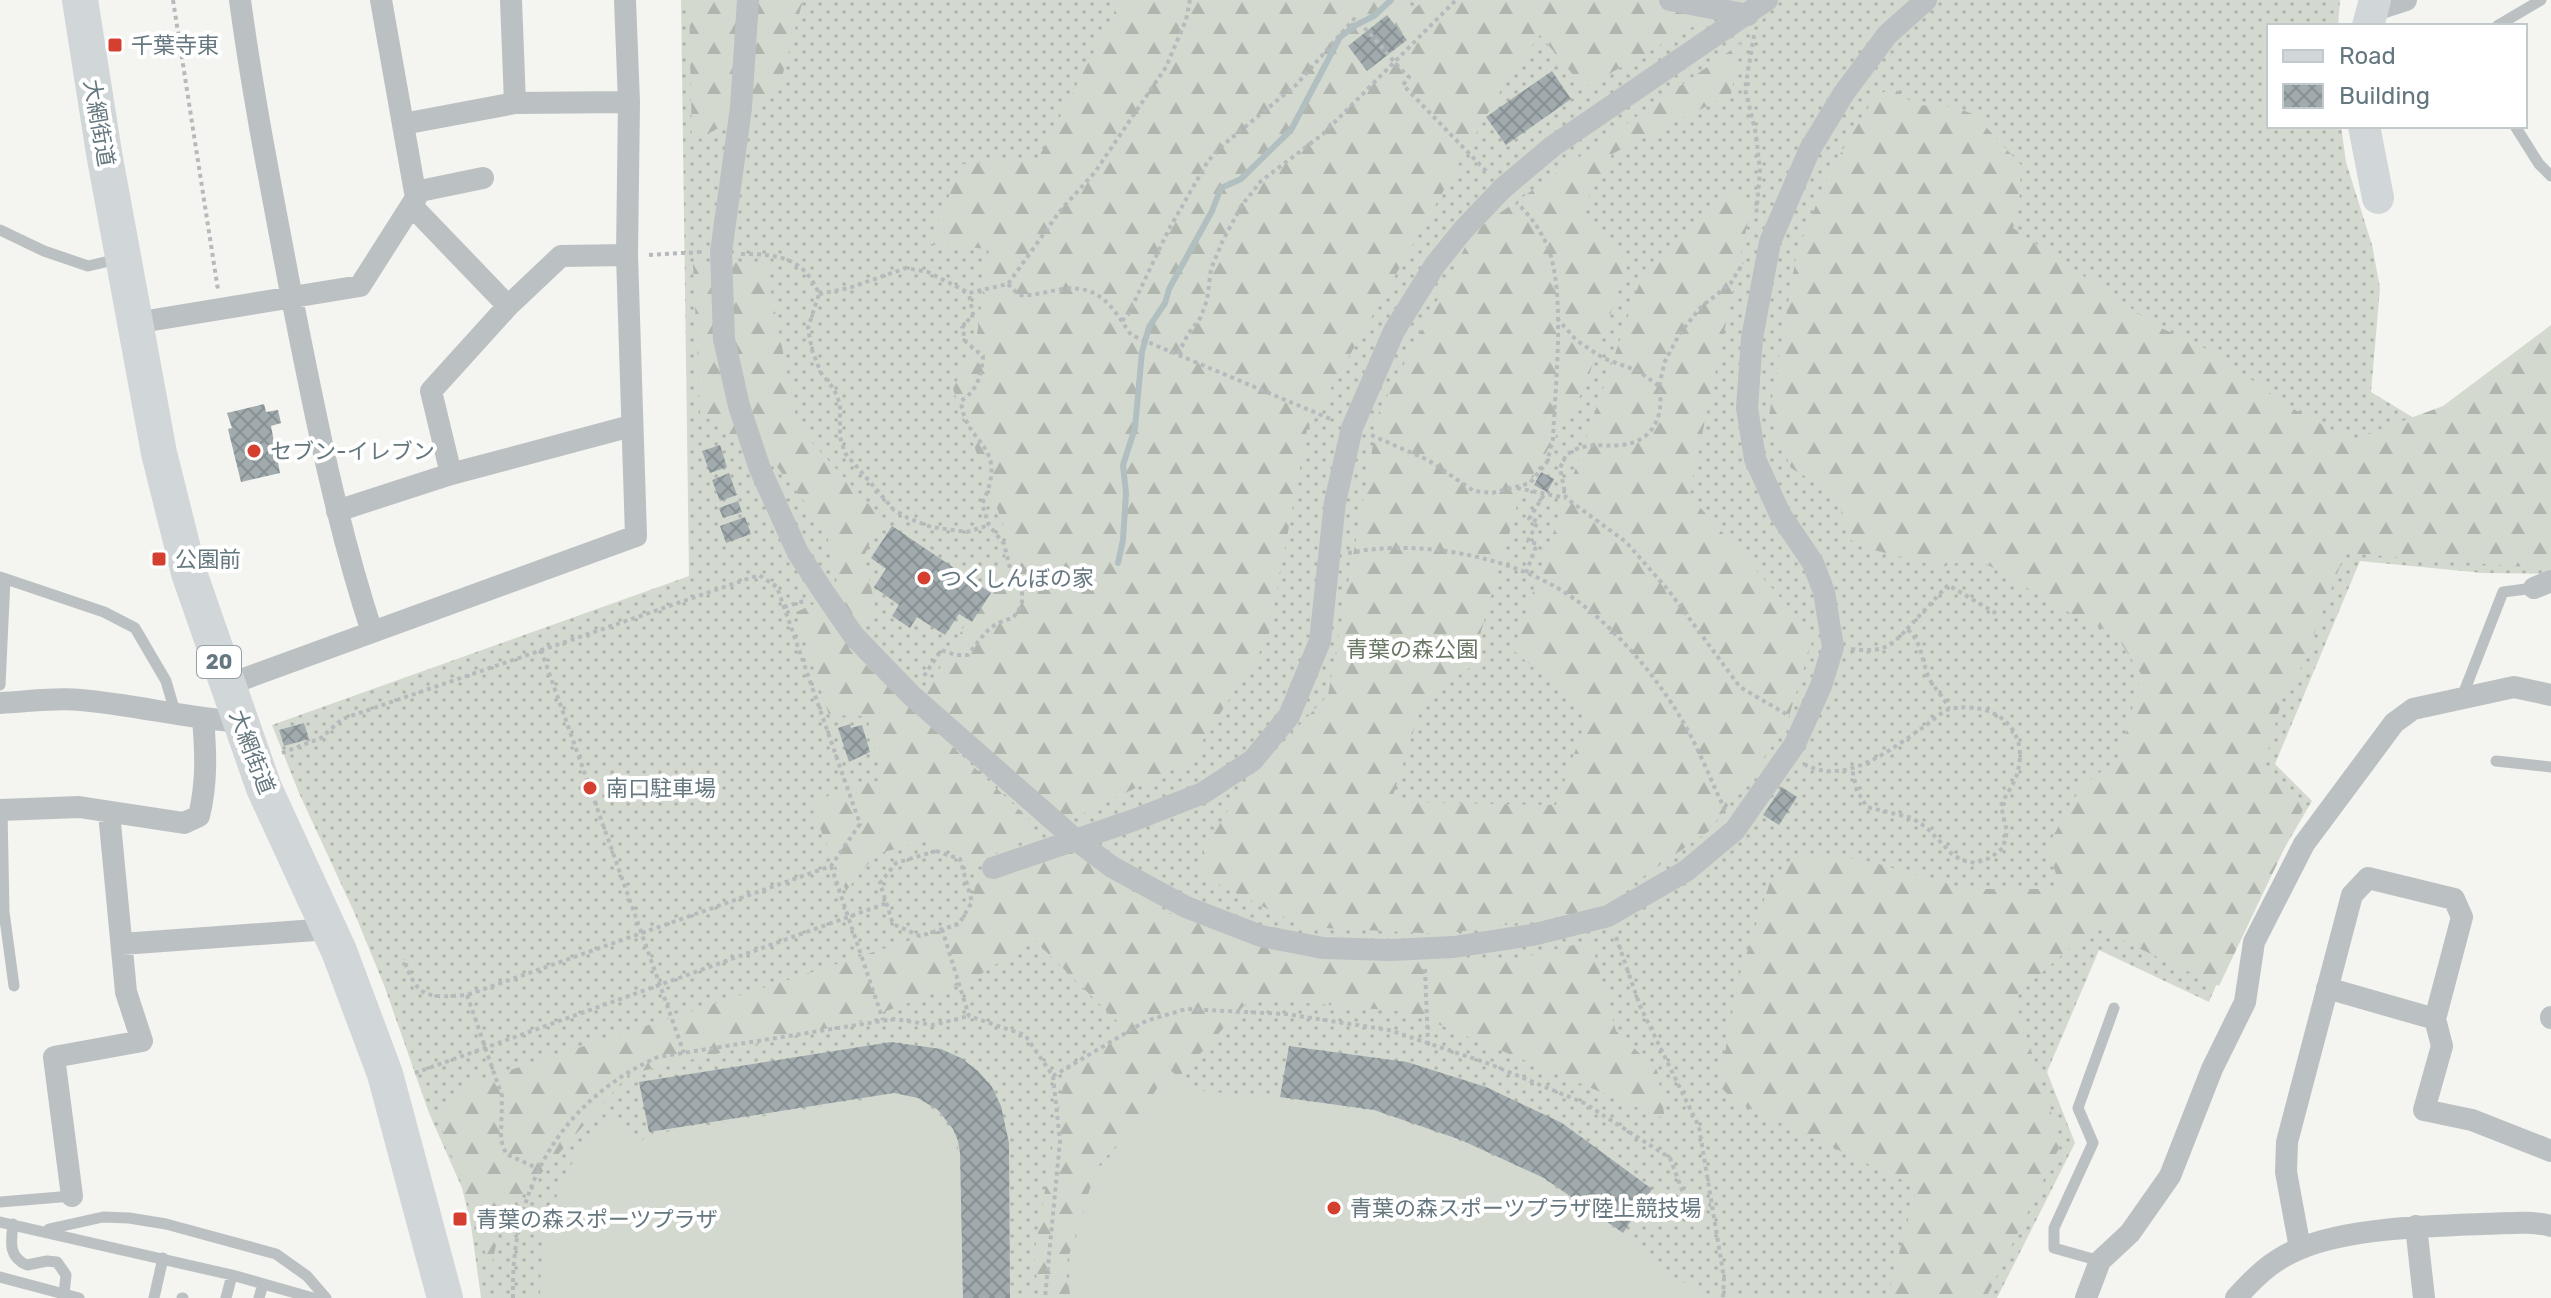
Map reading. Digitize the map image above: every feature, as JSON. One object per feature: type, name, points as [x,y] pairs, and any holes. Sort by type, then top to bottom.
[{"type":"main road","name":"大網街道","points":[[80,0],[159,453],[189,573],[264,788],[329,929],[385,1074],[445,1298]]},
{"type":"street","points":[[240,0],[252,91],[316,422],[348,558],[372,632]]},
{"type":"street","points":[[381,0],[414,199],[508,306]]},
{"type":"street","points":[[511,0],[515,103]]},
{"type":"street","points":[[227,685],[636,536],[627,255],[629,102],[625,0]]},
{"type":"street","points":[[748,0],[741,108],[721,252],[724,339],[739,406],[760,469],[798,553],[854,636],[911,695],[1076,840],[1112,867],[1186,907],[1261,936],[1323,948],[1425,949],[1532,935],[1608,916],[1686,871],[1735,830],[1788,755],[1805,725],[1833,647],[1824,592],[1813,563],[1780,514],[1755,459],[1747,408],[1752,338],[1770,242],[1810,149],[1844,93],[1887,35],[1926,0]]},
{"type":"street","points":[[1670,0],[1752,21]]},
{"type":"street","points":[[993,868],[1203,793],[1253,760],[1289,716],[1320,641],[1335,502],[1352,428],[1394,331],[1435,265],[1503,188],[1553,146],[1752,21],[1767,0]]},
{"type":"street","points":[[2372,12],[2406,0]]},
{"type":"street","points":[[403,124],[515,103],[629,102]]},
{"type":"street","points":[[2364,128],[2378,198]]},
{"type":"street","points":[[135,323],[360,286],[414,199],[483,178]]},
{"type":"street","points":[[451,474],[431,391],[508,306],[561,256],[627,255]]},
{"type":"street","points":[[337,511],[451,474],[631,426]]},
{"type":"street","points":[[2086,1298],[2100,1261],[2130,1233],[2170,1176],[2212,1069],[2245,1002],[2254,942],[2304,844],[2394,723],[2413,709],[2514,687],[2551,695]]},
{"type":"street","points":[[0,703],[77,699],[240,722]]},
{"type":"street","points":[[1,810],[79,807],[184,823],[199,816],[207,766],[203,719]]},
{"type":"street","points":[[72,1196],[54,1057],[142,1041],[126,992],[109,813]]},
{"type":"street","points":[[2300,1248],[2286,1172],[2287,1142],[2352,895],[2368,878],[2454,899],[2462,917],[2435,1019],[2442,1046],[2424,1110],[2472,1120],[2551,1151]]},
{"type":"street","points":[[122,944],[329,929]]},
{"type":"street","points":[[2327,988],[2435,1019]]},
{"type":"street","points":[[2236,1298],[2268,1265],[2300,1248],[2335,1238],[2416,1226],[2519,1223],[2551,1226]]},
{"type":"street","points":[[2416,1226],[2424,1298]]},
{"type":"lane","points":[[2500,24],[2541,0]]},
{"type":"lane","points":[[2516,128],[2539,164],[2551,176]]},
{"type":"lane","points":[[0,230],[44,251],[88,266],[123,258]]},
{"type":"lane","points":[[0,685],[3,578],[104,612],[135,628],[166,681],[175,712]]},
{"type":"lane","points":[[2462,697],[2503,592],[2542,584]]},
{"type":"lane","points":[[2496,761],[2551,767]]},
{"type":"lane","points":[[1,810],[4,912],[14,986]]},
{"type":"lane","points":[[2100,1261],[2054,1248],[2054,1228],[2093,1143],[2078,1108],[2114,1008]]},
{"type":"lane","points":[[0,1202],[72,1196]]},
{"type":"lane","points":[[45,1230],[103,1217],[166,1224],[276,1254],[307,1276],[326,1298]]},
{"type":"lane","points":[[0,1222],[163,1258],[313,1298]]},
{"type":"lane","points":[[13,1224],[11,1248],[14,1256],[27,1265],[57,1262],[66,1275],[64,1294]]},
{"type":"lane","points":[[154,1298],[163,1258]]},
{"type":"lane","points":[[226,1298],[232,1275]]},
{"type":"lane","points":[[0,1277],[79,1298]]},
{"type":"lane","points":[[259,1298],[263,1284]]},
{"type":"path","points":[[173,0],[221,309]]},
{"type":"path","points":[[819,294],[849,288],[906,268],[928,272],[969,293],[1008,284],[1060,211],[1095,172],[1166,67],[1186,20],[1190,0]]},
{"type":"path","points":[[1178,354],[1201,317],[1207,300],[1211,269],[1242,205],[1261,181],[1323,134],[1456,0]]},
{"type":"path","points":[[1008,284],[1019,295],[1036,296],[1077,288],[1093,290],[1115,311],[1131,335],[1428,460],[1474,491],[1492,493],[1530,483],[1547,462],[1553,439],[1557,318],[1556,281],[1549,251],[1533,219],[1403,85],[1409,77],[1393,63],[1367,29],[1354,19],[1296,85],[1208,161],[1122,321]]},
{"type":"path","points":[[1752,21],[1745,89],[1756,134],[1760,172],[1756,219]]},
{"type":"path","points":[[627,255],[721,252],[787,258],[812,277],[819,294],[808,328],[821,373],[834,389],[840,404],[840,437],[845,453],[894,510],[908,518],[931,527],[967,532],[989,525]]},
{"type":"path","points":[[1566,498],[1560,468],[1566,455],[1583,447],[1621,445],[1642,440],[1651,433],[1662,401],[1659,386],[1665,361],[1680,333],[1701,307],[1731,283],[1744,260]]},
{"type":"path","points":[[911,695],[941,650],[968,655],[996,622],[1013,618],[1022,605],[1022,583],[1010,568],[1004,544],[989,525],[982,504],[989,490],[992,467],[984,444],[962,418],[961,401],[968,396],[982,374],[983,356],[966,342],[962,328],[973,314],[969,293]]},
{"type":"path","points":[[1557,318],[1576,340],[1603,358],[1638,371],[1659,386]]},
{"type":"path","points":[[1547,462],[1560,468]]},
{"type":"path","points":[[1517,488],[1566,498],[1626,542],[1669,591],[1740,687],[1805,725]]},
{"type":"path","points":[[1526,573],[1537,544],[1528,541],[1538,521],[1529,519],[1545,493]]},
{"type":"path","points":[[1330,556],[1373,548],[1434,549],[1478,557],[1526,573],[1580,602],[1620,640],[1657,683],[1686,727],[1735,830]]},
{"type":"path","points":[[276,755],[321,738],[342,719],[759,575],[777,587],[860,824],[831,866],[467,995],[439,997],[418,990],[404,959]]},
{"type":"path","points":[[1833,647],[1870,651],[1891,646],[1948,585],[1999,615]]},
{"type":"path","points":[[1907,629],[1915,636],[1928,679],[1949,709]]},
{"type":"path","points":[[541,650],[684,1053]]},
{"type":"path","points":[[1788,755],[1810,768],[1828,772],[1852,769],[1893,749],[1949,709],[1978,708],[1995,712],[2008,723],[2017,738],[2021,757],[2017,777],[2001,806],[2007,832],[2003,848],[1990,858],[1975,863],[1961,860],[1912,818],[1867,807],[1857,791],[1852,769]]},
{"type":"path","points":[[936,851],[960,859],[972,902],[959,924],[920,936],[893,924],[887,903],[880,883],[896,863],[936,851]]},
{"type":"path","points":[[831,866],[883,1020]]},
{"type":"path","points":[[408,1075],[887,903]]},
{"type":"path","points":[[1608,916],[1640,1006],[1699,1127],[1724,1278],[1723,1298]]},
{"type":"path","points":[[942,929],[969,1016]]},
{"type":"path","points":[[1425,949],[1428,1043]]},
{"type":"path","points":[[467,995],[502,1096],[501,1140],[506,1154],[539,1169]]},
{"type":"path","points":[[1053,1076],[1146,1021],[1186,1009],[1286,1014],[1389,1030],[1487,1063],[1584,1103],[1670,1158],[1688,1206],[1711,1205]]},
{"type":"path","points":[[513,1298],[515,1249],[525,1204],[539,1169],[559,1134],[581,1106],[628,1070],[658,1057],[883,1020],[933,1025],[969,1016],[1025,1035],[1053,1076],[1060,1141],[1045,1298]]},
{"type":"green space","name":"青葉の森公園","points":[[681,0],[2340,0],[2338,24],[2267,24],[2267,128],[2341,128],[2346,162],[2372,245],[2380,288],[2371,392],[2432,429],[2551,337],[2551,574],[2483,573],[2360,561],[2275,764],[2312,801],[2248,910],[2209,1002],[2099,950],[2047,1072],[2075,1143],[1997,1298],[481,1298],[471,1225],[462,1188],[429,1113],[384,985],[272,725],[689,576]]},
{"type":"green space","points":[[689,0],[803,0],[777,95],[692,143]]},
{"type":"green space","points":[[1121,0],[1410,0],[1405,17],[1424,0],[1706,0],[1710,17],[1584,88],[1540,35],[1509,76],[1307,430],[1268,639],[1189,762],[1066,822],[923,697],[1011,546],[953,389],[976,342],[989,249],[928,244],[963,164],[1038,159]]},
{"type":"green space","points":[[1741,43],[1731,94],[1612,154],[1580,214],[1629,261],[1584,389],[1519,498],[1471,667],[1424,698],[1391,802],[1556,805],[1588,715],[1513,650],[1644,270],[1728,190],[1751,207],[1689,495],[1814,635],[1785,729],[1709,831],[1592,912],[1443,934],[1304,927],[1192,871],[1243,785],[1328,695],[1379,412],[1473,232]]},
{"type":"green space","points":[[1894,88],[1915,105],[1955,107],[1975,115],[2021,165],[2019,208],[2013,228],[2157,326],[2213,352],[2288,406],[2351,440],[2443,406],[2551,325],[2551,569],[2345,553],[2299,673],[2283,696],[2263,769],[2305,805],[2219,986],[2094,927],[2014,997],[2061,1144],[1986,1298],[1887,1298],[1917,1187],[1736,1102],[1719,1086],[1738,980],[1771,879],[1800,853],[1864,860],[1968,889],[2060,889],[2048,845],[2081,787],[2120,757],[2141,674],[2116,635],[2068,612],[1976,558],[1941,567],[1874,550],[1848,539],[1837,495],[1791,468],[1769,416],[1797,251],[1831,169],[1876,95]]},
{"type":"green space","points":[[765,262],[798,427],[882,519],[864,556],[875,605],[849,649],[1031,821],[1031,838],[973,863],[929,840],[876,854],[846,891],[811,806],[840,789],[882,780],[867,716],[829,715],[796,612],[839,593],[826,529],[777,467],[700,413],[693,264]]},
{"type":"green space","points":[[1069,847],[1158,909],[1266,947],[1414,959],[1520,958],[1591,941],[1616,1031],[1657,1070],[1665,1119],[1409,1012],[1251,998],[1097,1167],[1065,1268],[1071,1298],[1039,1298],[1034,1255],[1065,1074],[1119,1023],[1034,940],[973,979],[862,1020],[629,1074],[502,1218],[491,1268],[437,1114],[470,1083],[966,922],[976,884]]},
{"type":"green space","name":"青葉の森スポーツプラザ陸上競技場","points":[[1170,1070],[1194,1090],[1374,1111],[1460,1141],[1543,1179],[1622,1234],[1681,1283],[1698,1281],[1701,1298],[1070,1298],[1069,1261],[1092,1182]]},
{"type":"green space","points":[[893,1095],[928,1105],[944,1120],[955,1141],[958,1153],[960,1298],[540,1298],[544,1245],[556,1197],[578,1154],[610,1111],[637,1145],[648,1135]]},
{"type":"building","points":[[1387,15],[1407,40],[1367,71],[1348,46]]},
{"type":"building","points":[[1552,71],[1571,99],[1506,145],[1486,117]]},
{"type":"building","name":"セブン-イレブン","points":[[264,404],[266,412],[278,410],[281,423],[271,426],[280,473],[241,482],[227,413]]},
{"type":"building","points":[[720,445],[727,467],[710,473],[702,451]]},
{"type":"building","points":[[1541,472],[1554,479],[1547,492],[1534,485]]},
{"type":"building","points":[[729,473],[737,495],[720,501],[712,480]]},
{"type":"building","points":[[738,501],[742,512],[723,518],[719,508]]},
{"type":"building","points":[[745,517],[751,534],[726,543],[720,526]]},
{"type":"building","name":"つくしんぼの家","points":[[892,526],[991,593],[972,622],[959,614],[945,635],[917,617],[910,628],[892,616],[899,605],[874,587],[886,569],[871,558]]},
{"type":"building","points":[[304,723],[309,739],[284,746],[279,730]]},
{"type":"building","points":[[850,724],[851,728],[862,725],[870,752],[849,762],[838,728]]},
{"type":"building","points":[[1782,787],[1797,797],[1779,825],[1763,815]]},
{"type":"building","points":[[891,1042],[941,1049],[961,1058],[992,1087],[1001,1106],[1009,1143],[1010,1298],[963,1298],[958,1141],[938,1110],[918,1098],[894,1093],[649,1132],[639,1082]]},
{"type":"building","points":[[1289,1046],[1407,1062],[1486,1087],[1562,1123],[1652,1189],[1623,1233],[1544,1178],[1461,1140],[1374,1110],[1280,1097]]},
{"type":"waterway","points":[[1118,563],[1126,493],[1123,465],[1135,428],[1142,352],[1149,327],[1165,303],[1169,289],[1212,211],[1221,188],[1241,179],[1291,130],[1340,37],[1374,16],[1391,0]]},
{"type":"place","name":"千葉寺東","points":[[115,45]]},
{"type":"place","name":"セブン-イレブン","points":[[254,451]]},
{"type":"place","name":"公園前","points":[[159,559]]},
{"type":"place","name":"つくしんぼの家","points":[[924,578]]},
{"type":"place","name":"南口駐車場","points":[[590,788]]},
{"type":"place","name":"青葉の森スポーツプラザ陸上競技場","points":[[1334,1208]]},
{"type":"place","name":"青葉の森スポーツプラザ","points":[[460,1219]]}]
